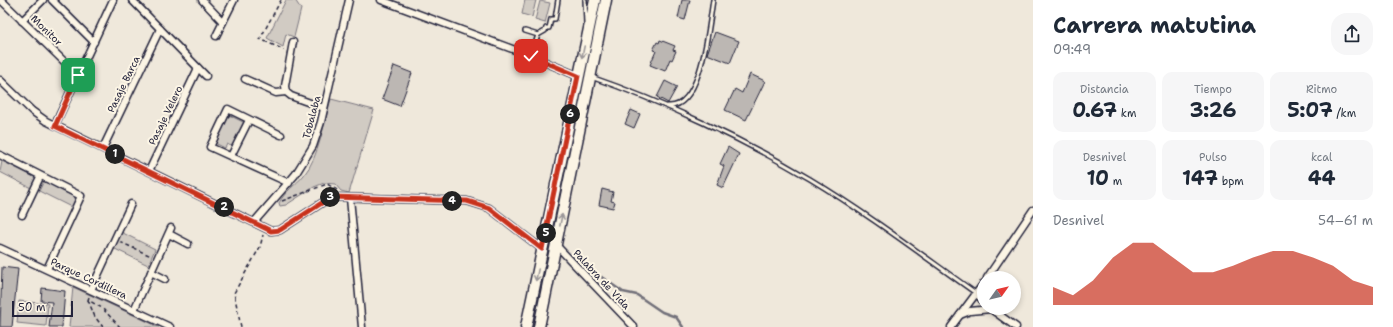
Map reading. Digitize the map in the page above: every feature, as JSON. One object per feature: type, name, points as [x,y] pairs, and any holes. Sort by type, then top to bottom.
[{"type":"main road","points":[[526,327],[595,0]]},
{"type":"main road","points":[[539,327],[606,0]]},
{"type":"street","name":"Monitor","points":[[1,0],[78,75]]},
{"type":"street","points":[[22,21],[43,0]]},
{"type":"street","points":[[52,0],[94,42]]},
{"type":"street","points":[[55,126],[113,0]]},
{"type":"street","points":[[132,0],[206,76]]},
{"type":"street","points":[[202,0],[223,22]]},
{"type":"street","points":[[216,36],[234,0]]},
{"type":"street","name":"Tobalaba","points":[[255,222],[302,166],[313,146],[324,108],[348,0]]},
{"type":"street","points":[[381,0],[531,56],[578,76]]},
{"type":"street","name":"Pasaje Barca","points":[[103,148],[160,29]]},
{"type":"street","points":[[286,92],[293,42]]},
{"type":"street","name":"Pasaje Velero","points":[[150,171],[198,68]]},
{"type":"street","points":[[245,78],[276,93],[286,92],[291,96],[324,108]]},
{"type":"street","points":[[2,85],[32,111],[55,126],[271,231],[280,230],[331,197],[342,196],[350,198],[467,201],[489,208],[542,249]]},
{"type":"street","points":[[281,135],[228,109],[210,147],[289,183]]},
{"type":"street","points":[[231,156],[249,120]]},
{"type":"street","points":[[0,155],[81,196],[47,269]]},
{"type":"street","points":[[22,215],[40,176]]},
{"type":"street","points":[[350,198],[362,327]]},
{"type":"street","points":[[91,290],[131,204]]},
{"type":"street","points":[[992,271],[1033,210]]},
{"type":"street","points":[[134,310],[172,228]]},
{"type":"street","points":[[168,234],[188,244]]},
{"type":"street","name":"Palabra de Vida","points":[[556,244],[634,327]]},
{"type":"street","name":"Parque Cordillera","points":[[0,248],[170,327]]},
{"type":"street","points":[[151,272],[165,278]]},
{"type":"street","points":[[951,327],[977,294]]},
{"type":"street","points":[[960,315],[970,311],[977,310]]},
{"type":"street","points":[[999,315],[1016,327]]},
{"type":"lane","points":[[531,56],[538,35],[545,31],[546,28],[549,28],[551,19],[555,19],[558,0]]},
{"type":"lane","points":[[585,0],[585,20],[588,32]]},
{"type":"lane","points":[[665,106],[680,105],[688,97],[697,80],[704,54],[713,0]]},
{"type":"lane","points":[[525,31],[538,35]]},
{"type":"lane","points":[[590,77],[665,106],[756,149],[810,179],[886,229],[977,294]]},
{"type":"path","points":[[281,0],[260,39],[291,54]]},
{"type":"path","points":[[275,197],[281,202],[291,199],[313,188],[327,184],[336,188],[342,196]]},
{"type":"path","points":[[241,327],[234,293],[260,247],[265,227]]},
{"type":"path","points":[[115,239],[157,259]]},
{"type":"path","points":[[91,290],[88,300],[94,316],[103,327]]},
{"type":"path","points":[[88,300],[102,308],[120,327]]},
{"type":"shaded area","points":[[286,0],[295,0],[301,9],[294,37],[286,34],[283,47],[267,38]]},
{"type":"shaded area","points":[[525,0],[536,0],[532,17],[522,14]]},
{"type":"shaded area","points":[[540,1],[550,3],[545,23],[535,20]]},
{"type":"shaded area","points":[[331,99],[374,110],[349,193],[341,191],[335,184],[324,183],[314,187],[286,205],[280,206],[279,203],[281,199],[304,175],[314,159]]},
{"type":"shaded area","points":[[229,115],[245,123],[233,147],[227,144],[225,148],[215,143]]},
{"type":"shaded area","points":[[2,161],[36,178],[31,188],[0,172]]},
{"type":"shaded area","points":[[44,181],[78,199],[73,208],[39,191]]},
{"type":"shaded area","points":[[121,232],[155,249],[148,265],[113,248]]},
{"type":"shaded area","points":[[73,287],[159,327],[69,327]]},
{"type":"shaded area","points":[[19,301],[48,304],[46,326],[17,323]]},
{"type":"building","points":[[682,0],[690,0],[685,20],[678,18]]},
{"type":"building","points":[[715,32],[739,41],[730,63],[707,54]]},
{"type":"building","points":[[660,40],[675,46],[673,50],[676,51],[672,60],[670,59],[665,71],[650,65],[656,51],[653,50],[657,42],[659,43]]},
{"type":"building","points":[[394,66],[412,73],[400,106],[382,99]]},
{"type":"building","points":[[750,74],[765,81],[746,120],[725,110],[735,89],[742,93]]},
{"type":"building","points":[[665,81],[677,87],[668,103],[657,97]]},
{"type":"building","points":[[631,110],[640,114],[634,128],[625,124]]},
{"type":"building","points":[[728,147],[739,154],[723,188],[717,185],[724,166],[720,164]]},
{"type":"building","points":[[602,189],[613,192],[611,201],[615,202],[613,208],[599,205]]},
{"type":"building","points":[[2,267],[18,269],[12,327],[0,327]]},
{"type":"building","points":[[42,288],[65,291],[62,327],[49,327],[52,302],[41,301]]},
{"type":"waterway","points":[[600,276],[623,292],[637,295],[662,312],[676,317],[683,327]]},
{"type":"route","points":[[78,75],[55,126],[271,231],[280,230],[331,197],[342,196],[350,198],[467,201],[489,208],[542,249],[578,76],[531,56]]}]
